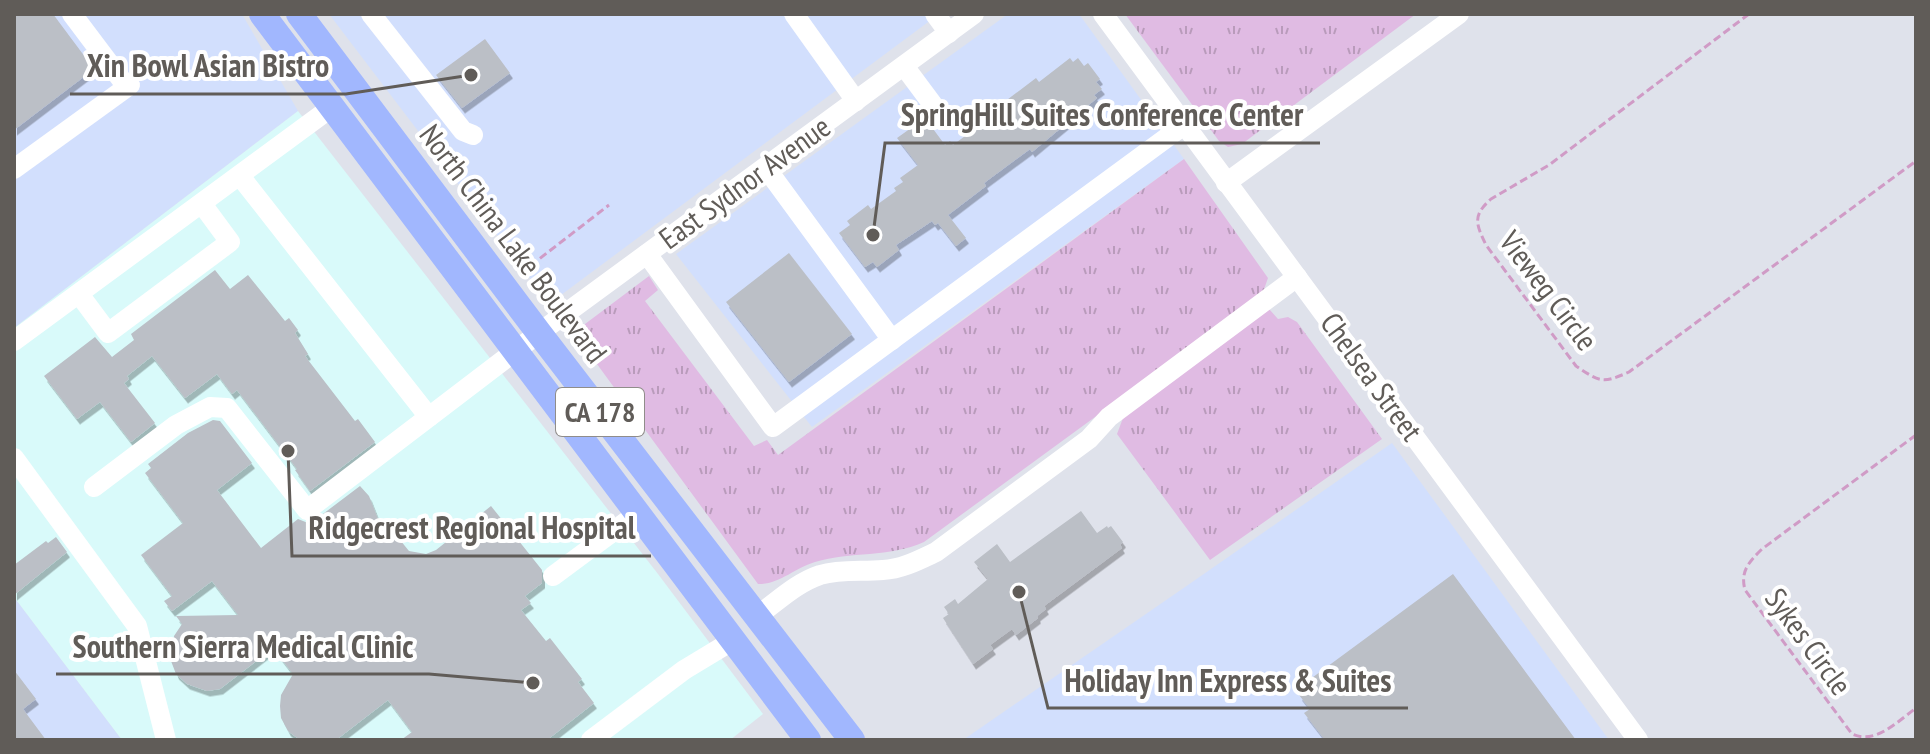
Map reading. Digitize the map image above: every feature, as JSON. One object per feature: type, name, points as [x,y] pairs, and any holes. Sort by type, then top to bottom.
[{"type":"main road","name":"North China Lake Boulevard","points":[[262,14],[808,740]]},
{"type":"main road","name":"North China Lake Boulevard","points":[[299,14],[848,735]]},
{"type":"main road","points":[[732,641],[748,639],[754,642],[821,722],[848,735]]},
{"type":"street","points":[[14,169],[128,86],[72,14]]},
{"type":"street","points":[[371,14],[463,131],[473,135]]},
{"type":"street","points":[[794,14],[856,101]]},
{"type":"street","points":[[935,14],[949,33]]},
{"type":"street","name":"East Sydnor Avenue","points":[[94,487],[176,425],[210,407],[227,408],[307,510],[539,333],[974,14]]},
{"type":"street","name":"Chelsea Street","points":[[1103,14],[1638,740]]},
{"type":"street","points":[[1226,183],[1459,14]]},
{"type":"street","points":[[904,66],[936,109]]},
{"type":"street","points":[[14,341],[332,107]]},
{"type":"street","points":[[647,254],[773,427],[1184,125]]},
{"type":"street","points":[[766,168],[892,340]]},
{"type":"street","points":[[240,176],[429,417]]},
{"type":"street","points":[[79,294],[108,333],[230,242],[202,204]]},
{"type":"street","points":[[757,616],[791,590],[818,576],[841,571],[887,570],[936,552],[1089,439],[1109,417],[1297,277]]},
{"type":"street","points":[[14,458],[137,626],[166,740]]},
{"type":"street","points":[[553,576],[638,513]]},
{"type":"street","points":[[591,740],[674,677],[732,641]]},
{"type":"path","name":"Vieweg Circle","points":[[1749,14],[1549,165],[1491,199],[1478,216],[1476,225],[1486,245],[1576,366],[1596,380],[1608,381],[1629,372],[1916,161]]},
{"type":"path","points":[[521,273],[609,205]]},
{"type":"path","name":"Sykes Circle","points":[[1916,435],[1762,549],[1744,570],[1743,581],[1745,590],[1852,734],[1862,739],[1872,738],[1916,708]]},
{"type":"shaded area","points":[[14,14],[242,14],[298,111],[14,328]]},
{"type":"shaded area","points":[[329,14],[939,14],[561,295],[536,286]]},
{"type":"shaded area","points":[[1008,14],[1079,14],[1184,159],[812,427],[676,254]]},
{"type":"shaded area","points":[[298,111],[763,714],[730,740],[122,740],[14,597],[14,328]]},
{"type":"shaded area","points":[[1392,443],[1609,740],[963,740],[1188,585]]},
{"type":"shaded area","points":[[14,597],[122,740],[14,740]]},
{"type":"green space","points":[[1125,14],[1416,14],[1242,144],[1228,147],[1219,141]]},
{"type":"green space","points":[[1184,159],[1268,278],[1262,295],[924,542],[911,547],[829,559],[808,565],[773,582],[758,584],[583,345],[581,327],[649,276],[658,290],[645,301],[754,446],[767,440],[778,455]]},
{"type":"green space","points":[[1269,309],[1278,319],[1288,317],[1297,322],[1382,439],[1210,560],[1117,434],[1126,410]]},
{"type":"building","points":[[14,14],[53,14],[94,69],[14,130]]},
{"type":"building","points":[[485,39],[510,73],[462,108],[436,75]]},
{"type":"building","points":[[1070,58],[1073,62],[1078,58],[1084,66],[1088,63],[1100,79],[1096,82],[1102,89],[1094,95],[1097,98],[1032,152],[1030,149],[984,183],[986,186],[948,215],[966,238],[956,246],[938,223],[935,225],[932,221],[896,245],[899,250],[877,267],[873,262],[865,267],[839,233],[850,225],[847,221],[868,205],[871,209],[896,191],[894,188],[903,182],[900,178],[918,165],[897,138],[925,118],[945,145],[950,141],[953,145],[1036,78],[1039,82]]},
{"type":"building","points":[[789,253],[852,334],[789,382],[726,302]]},
{"type":"building","points":[[215,270],[230,289],[248,275],[285,321],[289,318],[298,330],[295,333],[308,354],[305,356],[375,442],[310,491],[237,390],[232,394],[217,374],[185,398],[152,356],[127,376],[129,379],[124,383],[155,423],[131,442],[100,402],[77,419],[44,376],[95,337],[112,357],[134,340],[131,334]]},
{"type":"building","points":[[213,420],[220,421],[252,463],[217,490],[261,548],[298,519],[308,523],[315,520],[360,486],[369,496],[387,542],[396,535],[409,551],[426,554],[436,550],[491,506],[542,570],[542,583],[525,596],[531,603],[521,610],[546,641],[550,638],[582,679],[578,682],[594,703],[547,740],[401,740],[412,732],[388,700],[336,740],[300,740],[288,731],[281,718],[281,695],[293,674],[273,648],[220,689],[207,691],[187,684],[176,674],[171,661],[174,636],[182,624],[176,616],[238,615],[212,581],[172,611],[164,601],[172,596],[141,555],[183,523],[145,473],[151,468],[148,464],[188,433]]},
{"type":"building","points":[[1081,511],[1097,533],[1111,526],[1123,542],[1120,545],[1122,548],[1044,606],[1046,609],[1038,618],[1016,635],[1012,629],[990,645],[993,649],[973,664],[943,618],[949,614],[944,607],[955,599],[958,604],[988,579],[974,562],[997,544],[1010,562]]},
{"type":"building","points":[[56,537],[67,552],[14,595],[14,565]]},
{"type":"building","points":[[1453,574],[1576,740],[1325,740],[1304,713],[1310,709],[1299,695],[1309,688],[1305,683]]},
{"type":"building","points":[[14,670],[36,699],[23,709],[46,740],[14,740]]},
{"type":"place","name":"Xin Bowl Asian Bistro","points":[[471,75]]},
{"type":"place","name":"SpringHill Suites Conference Center","points":[[873,235]]},
{"type":"place","name":"Ridgecrest Regional Hospital","points":[[288,451]]},
{"type":"place","name":"Holiday Inn Express & Suites","points":[[1019,592]]},
{"type":"place","name":"Southern Sierra Medical Clinic","points":[[533,683]]}]
